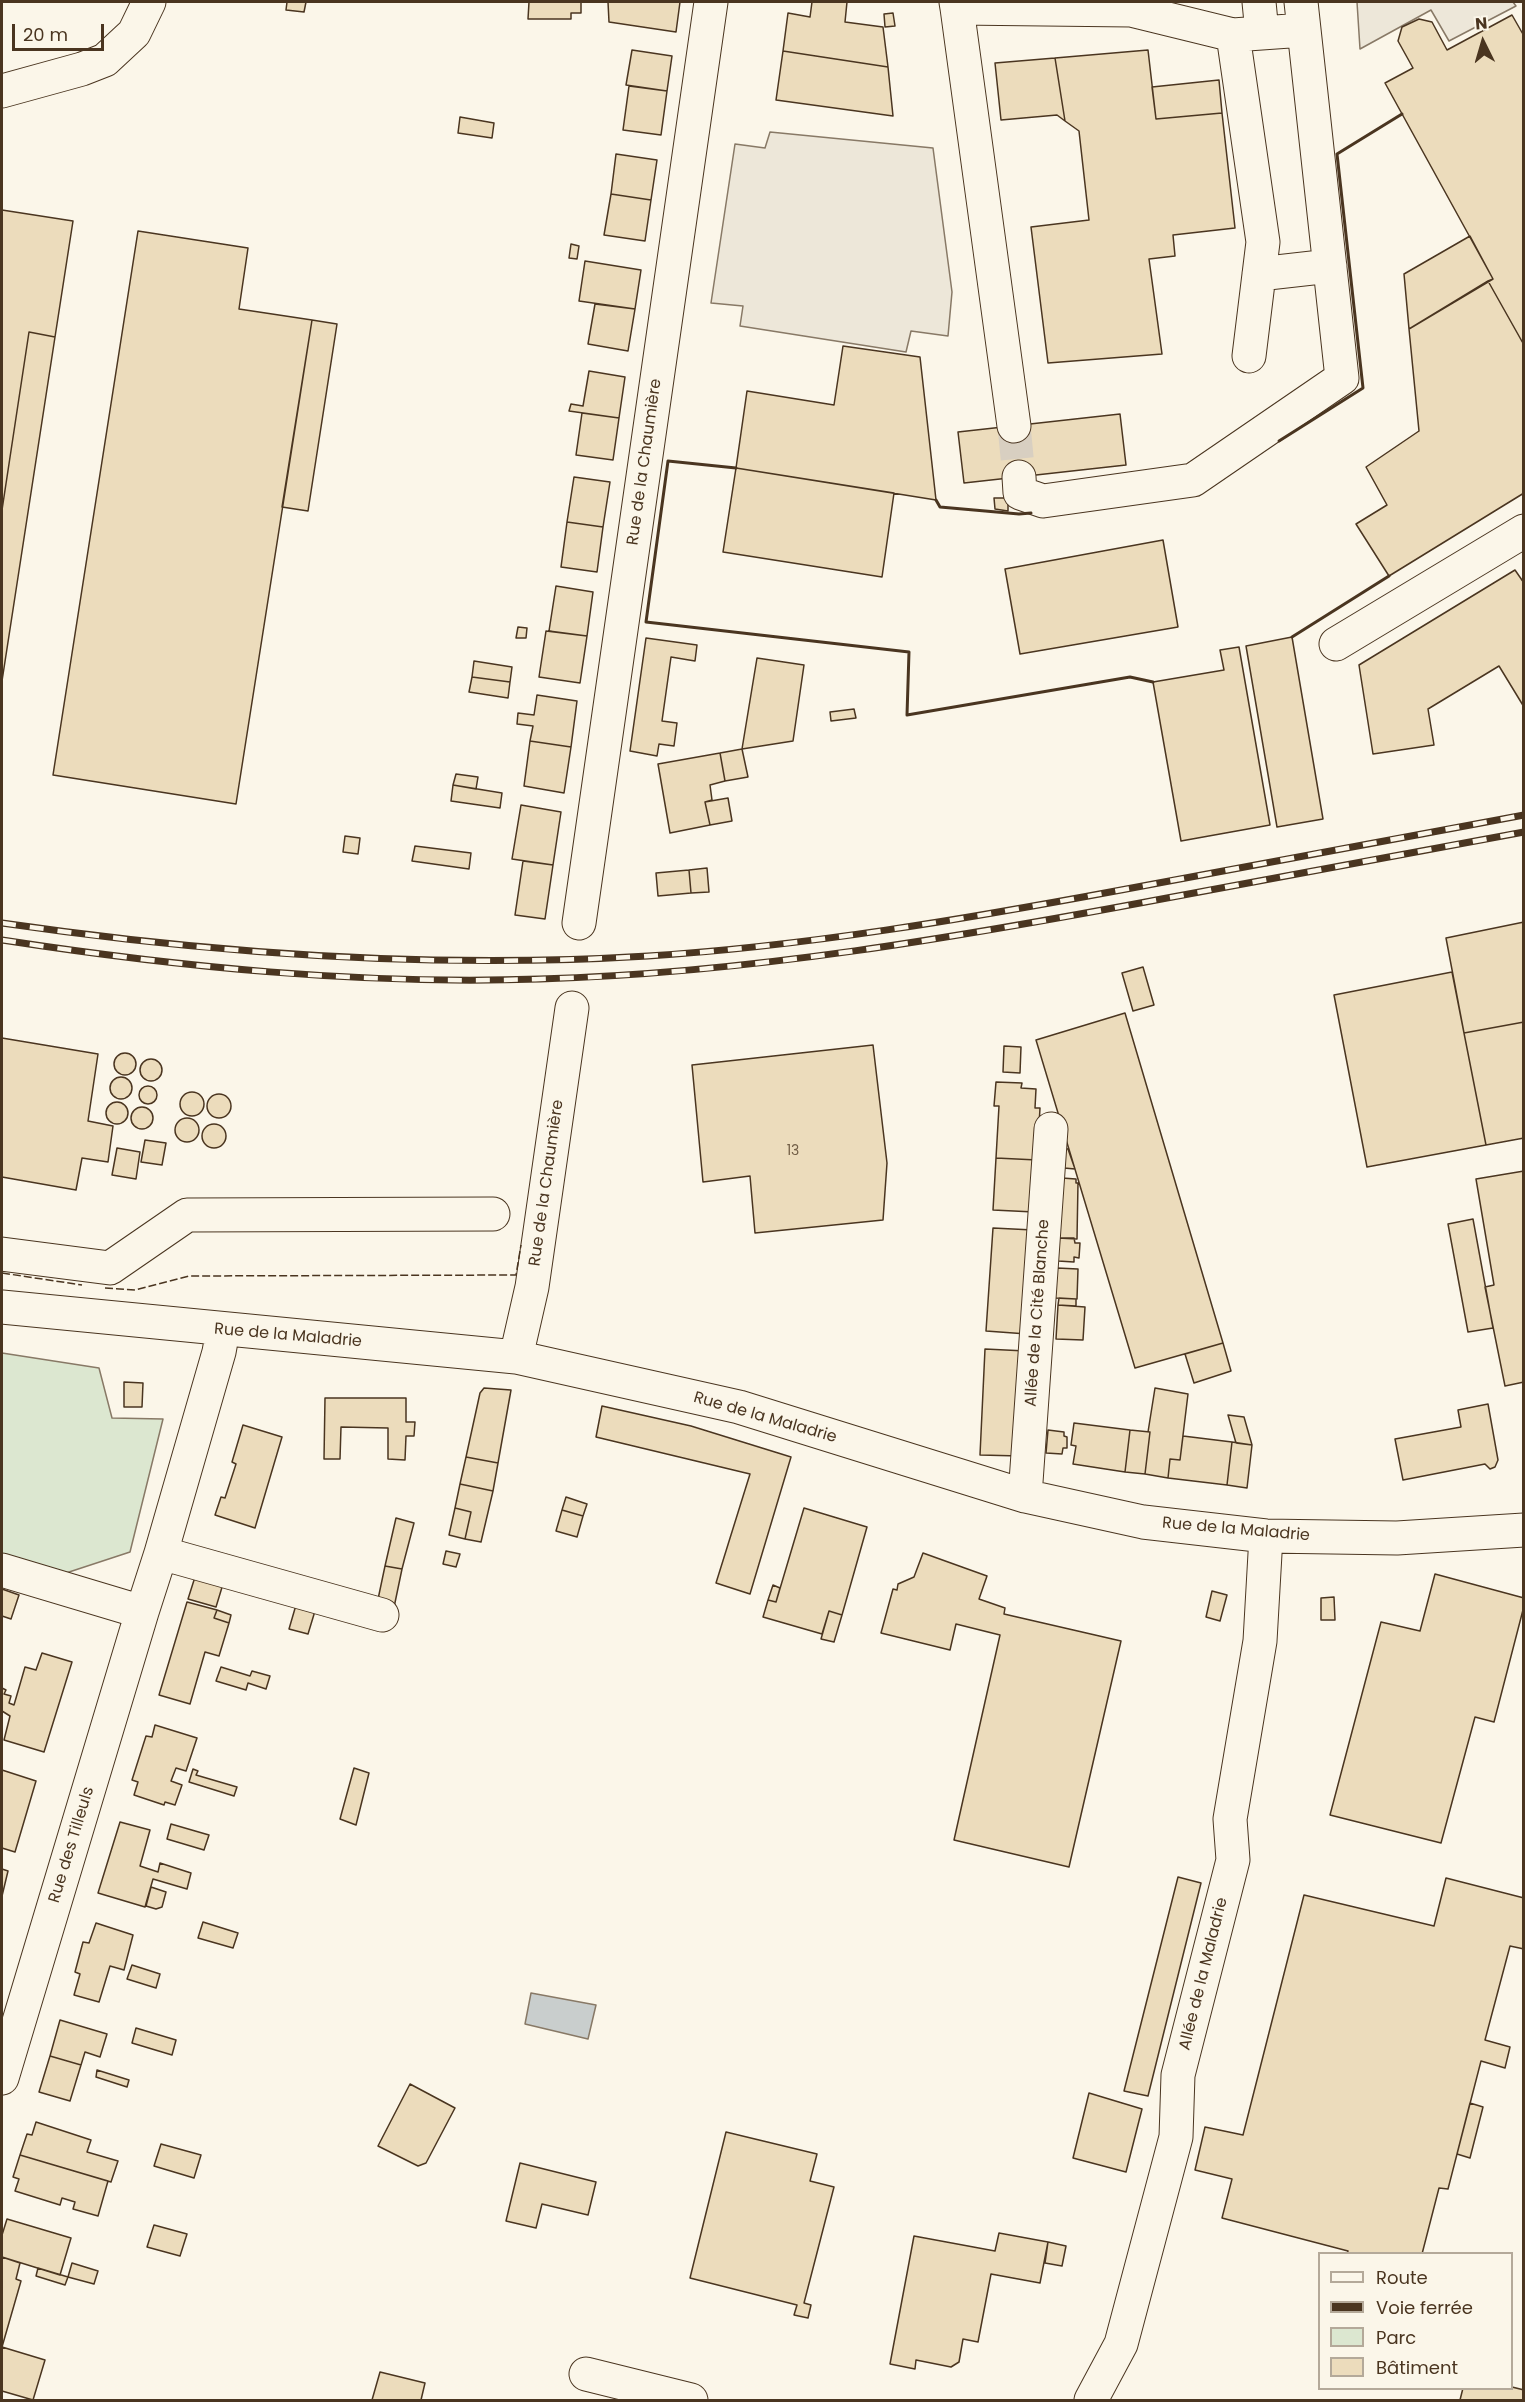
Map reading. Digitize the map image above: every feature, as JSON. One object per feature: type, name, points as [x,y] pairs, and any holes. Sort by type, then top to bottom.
[{"type":"street","name":"Rue de la Chaumière","points":[[579,922],[711,2]]},
{"type":"street","points":[[1249,356],[1263,242],[1248,34],[1259,2]]},
{"type":"street","points":[[2,91],[82,69],[105,60],[134,33],[144,5]]},
{"type":"street","points":[[1014,426],[957,5],[1131,10],[1248,34],[1302,16],[1342,378],[1193,480],[1043,501],[1020,493],[1019,477]]},
{"type":"street","points":[[1259,274],[1330,266]]},
{"type":"street","points":[[1336,644],[1523,531]]},
{"type":"street","name":"Rue de la Chaumière","points":[[516,1357],[532,1287],[572,1008]]},
{"type":"street","name":"Allée de la Cité Blanche","points":[[1025,1496],[1051,1129]]},
{"type":"street","points":[[2,1254],[110,1268],[187,1215],[493,1214]]},
{"type":"street","points":[[88,1316],[99,1267]]},
{"type":"street","name":"Rue de la Maladrie","points":[[2,1307],[516,1357],[740,1407],[1025,1496],[1143,1522],[1266,1536],[1398,1538],[1524,1530]]},
{"type":"street","name":"Rue des Tilleuls","points":[[2,2078],[161,1553],[219,1352],[223,1330]]},
{"type":"street","name":"Allée de la Maladrie","points":[[1091,2400],[1121,2344],[1176,2137],[1178,2074],[1233,1860],[1230,1819],[1260,1641],[1266,1536]]},
{"type":"street","points":[[161,1553],[382,1615]]},
{"type":"street","points":[[2,1570],[142,1611]]},
{"type":"street","points":[[586,2374],[691,2400]]},
{"type":"green space","points":[[2,1353],[99,1368],[112,1418],[163,1419],[130,1552],[63,1574],[2,1556]]},
{"type":"shaded area","points":[[1357,2],[1513,2],[1516,6],[1449,41],[1431,10],[1360,49]]},
{"type":"shaded area","points":[[770,132],[933,148],[952,292],[948,336],[911,331],[906,352],[740,326],[743,306],[711,303],[735,144],[765,148]]},
{"type":"shaded area","points":[[531,1993],[596,2005],[588,2039],[525,2024]]},
{"type":"building","points":[[287,2],[306,2],[304,12],[286,10]]},
{"type":"building","points":[[529,2],[581,2],[581,13],[571,13],[571,19],[528,19]]},
{"type":"building","points":[[608,2],[680,2],[676,32],[609,22]]},
{"type":"building","points":[[812,2],[847,2],[845,22],[883,27],[888,67],[783,51],[788,13],[810,17]]},
{"type":"building","points":[[893,13],[895,26],[885,27],[884,14]]},
{"type":"building","points":[[1512,15],[1524,36],[1524,345],[1488,281],[1493,279],[1385,83],[1413,68],[1398,41],[1402,27],[1419,19],[1432,22],[1447,50]]},
{"type":"building","points":[[632,50],[672,56],[667,91],[626,85]]},
{"type":"building","points":[[1148,50],[1156,119],[1222,113],[1235,228],[1173,235],[1175,256],[1149,259],[1162,354],[1048,363],[1031,227],[1089,220],[1079,131],[1065,121],[1055,58]]},
{"type":"building","points":[[783,51],[888,67],[893,116],[776,100]]},
{"type":"building","points":[[1055,58],[1065,121],[1057,115],[1001,120],[995,63]]},
{"type":"building","points":[[1219,80],[1222,113],[1156,119],[1152,87]]},
{"type":"building","points":[[629,86],[667,91],[661,135],[623,130]]},
{"type":"building","points":[[460,117],[494,123],[492,138],[458,133]]},
{"type":"building","points":[[616,154],[657,160],[651,200],[611,194]]},
{"type":"building","points":[[611,194],[651,200],[645,241],[604,235]]},
{"type":"building","points":[[2,210],[73,221],[55,337],[29,332],[2,510]]},
{"type":"building","points":[[138,231],[248,248],[239,309],[312,320],[236,804],[53,775]]},
{"type":"building","points":[[1470,236],[1493,279],[1409,329],[1404,274]]},
{"type":"building","points":[[571,244],[579,246],[577,259],[569,258]]},
{"type":"building","points":[[585,261],[641,270],[635,309],[579,301]]},
{"type":"building","points":[[1488,281],[1524,345],[1524,493],[1389,576],[1356,524],[1387,505],[1366,467],[1419,431],[1409,329]]},
{"type":"building","points":[[595,304],[635,309],[628,351],[588,344]]},
{"type":"building","points":[[312,320],[337,324],[308,511],[282,507]]},
{"type":"building","points":[[29,332],[55,337],[2,681],[2,510]]},
{"type":"building","points":[[843,346],[920,357],[936,500],[736,468],[747,391],[834,405]]},
{"type":"building","points":[[589,371],[625,377],[619,418],[569,411],[571,404],[583,406]]},
{"type":"building","points":[[582,413],[619,418],[613,460],[576,455]]},
{"type":"building","points":[[1120,414],[1126,465],[964,483],[958,432]]},
{"type":"building","points":[[736,468],[894,493],[882,577],[723,552]]},
{"type":"building","points":[[574,477],[610,482],[603,527],[567,522]]},
{"type":"building","points":[[994,498],[1008,498],[1008,511],[995,509]]},
{"type":"building","points":[[567,522],[603,527],[597,572],[561,567]]},
{"type":"building","points":[[1163,540],[1178,627],[1020,654],[1005,569]]},
{"type":"building","points":[[1515,570],[1524,583],[1524,707],[1499,666],[1428,709],[1434,745],[1373,754],[1359,665]]},
{"type":"building","points":[[556,586],[593,592],[587,636],[549,631]]},
{"type":"building","points":[[518,627],[527,628],[526,638],[516,638]]},
{"type":"building","points":[[546,631],[587,636],[580,683],[539,677]]},
{"type":"building","points":[[1292,637],[1323,819],[1277,827],[1246,646]]},
{"type":"building","points":[[646,638],[697,645],[695,661],[671,657],[662,721],[677,723],[674,746],[659,744],[657,756],[630,751]]},
{"type":"building","points":[[1239,647],[1270,825],[1181,841],[1153,682],[1224,670],[1220,650]]},
{"type":"building","points":[[757,658],[804,665],[793,741],[742,749]]},
{"type":"building","points":[[474,661],[512,667],[510,682],[472,677]]},
{"type":"building","points":[[472,677],[510,682],[508,698],[469,692]]},
{"type":"building","points":[[537,695],[577,701],[571,747],[530,741],[533,726],[517,724],[518,713],[534,715]]},
{"type":"building","points":[[854,709],[856,718],[831,721],[830,712]]},
{"type":"building","points":[[530,741],[571,747],[564,793],[524,786]]},
{"type":"building","points":[[742,749],[748,777],[725,781],[720,753]]},
{"type":"building","points":[[720,753],[725,781],[710,785],[712,800],[705,802],[710,825],[670,833],[658,764]]},
{"type":"building","points":[[456,774],[478,777],[476,789],[453,785]]},
{"type":"building","points":[[453,785],[502,793],[500,808],[451,801]]},
{"type":"building","points":[[728,798],[732,821],[710,825],[705,802]]},
{"type":"building","points":[[521,805],[561,812],[553,865],[512,859]]},
{"type":"building","points":[[345,836],[360,838],[358,854],[343,852]]},
{"type":"building","points":[[415,846],[471,853],[469,869],[412,861]]},
{"type":"building","points":[[523,861],[553,865],[545,919],[515,915]]},
{"type":"building","points":[[707,868],[709,892],[691,893],[689,870]]},
{"type":"building","points":[[689,870],[691,893],[658,896],[656,873]]},
{"type":"building","points":[[1524,922],[1524,1022],[1464,1033],[1446,938]]},
{"type":"building","points":[[1143,967],[1154,1005],[1133,1011],[1122,973]]},
{"type":"building","points":[[1452,972],[1486,1145],[1367,1167],[1334,995]]},
{"type":"building","points":[[1125,1013],[1223,1343],[1135,1368],[1036,1040]]},
{"type":"building","points":[[1524,1022],[1524,1138],[1486,1145],[1464,1033]]},
{"type":"building","points":[[2,1038],[98,1054],[88,1121],[113,1126],[108,1162],[82,1158],[76,1190],[2,1177]]},
{"type":"building","points":[[873,1045],[887,1163],[883,1220],[755,1233],[750,1176],[703,1182],[692,1065]]},
{"type":"building","points":[[1004,1046],[1021,1047],[1020,1073],[1003,1072]]},
{"type":"building","points":[[125,1053],[133,1056],[136,1064],[133,1072],[125,1075],[117,1072],[114,1064],[117,1056]]},
{"type":"building","points":[[151,1059],[159,1062],[162,1070],[159,1078],[151,1081],[143,1078],[140,1070],[143,1062]]},
{"type":"building","points":[[121,1077],[129,1080],[132,1088],[129,1096],[121,1099],[113,1096],[110,1088],[113,1080]]},
{"type":"building","points":[[996,1082],[1022,1083],[1021,1088],[1036,1089],[1035,1108],[1040,1108],[1037,1160],[996,1158],[999,1106],[994,1106]]},
{"type":"building","points":[[148,1086],[154,1089],[157,1095],[154,1101],[148,1104],[142,1101],[139,1095],[142,1089]]},
{"type":"building","points":[[192,1092],[201,1095],[204,1104],[201,1113],[192,1116],[183,1113],[180,1104],[183,1095]]},
{"type":"building","points":[[219,1094],[228,1097],[231,1106],[228,1115],[219,1118],[210,1115],[207,1106],[210,1097]]},
{"type":"building","points":[[117,1102],[125,1105],[128,1113],[125,1121],[117,1124],[109,1121],[106,1113],[109,1105]]},
{"type":"building","points":[[142,1107],[150,1110],[153,1118],[150,1126],[142,1129],[134,1126],[131,1118],[134,1110]]},
{"type":"building","points":[[187,1118],[196,1121],[199,1130],[196,1139],[187,1142],[178,1139],[175,1130],[178,1121]]},
{"type":"building","points":[[214,1124],[219,1125],[225,1131],[225,1141],[219,1147],[214,1148],[209,1147],[203,1141],[202,1136],[203,1131],[209,1125]]},
{"type":"building","points":[[145,1140],[166,1143],[162,1165],[141,1162]]},
{"type":"building","points":[[117,1148],[140,1152],[136,1179],[112,1175]]},
{"type":"building","points":[[1061,1148],[1068,1149],[1075,1169],[1064,1168]]},
{"type":"building","points":[[996,1158],[1037,1160],[1034,1212],[993,1210]]},
{"type":"building","points":[[1524,1171],[1524,1382],[1505,1386],[1485,1287],[1494,1285],[1476,1179]]},
{"type":"building","points":[[1062,1178],[1076,1179],[1078,1183],[1077,1239],[1058,1238]]},
{"type":"building","points":[[1473,1219],[1493,1328],[1468,1332],[1448,1224]]},
{"type":"building","points":[[993,1228],[1033,1230],[1027,1334],[986,1331]]},
{"type":"building","points":[[1058,1238],[1074,1238],[1075,1243],[1080,1243],[1079,1258],[1074,1257],[1074,1262],[1058,1261]]},
{"type":"building","points":[[1057,1268],[1078,1269],[1077,1299],[1055,1298]]},
{"type":"building","points":[[1059,1298],[1076,1299],[1076,1306],[1058,1305]]},
{"type":"building","points":[[1058,1305],[1085,1307],[1083,1340],[1056,1339]]},
{"type":"building","points":[[1223,1343],[1231,1371],[1194,1383],[1185,1354]]},
{"type":"building","points":[[985,1349],[1026,1351],[1020,1456],[980,1455]]},
{"type":"building","points":[[124,1382],[143,1383],[142,1407],[124,1407]]},
{"type":"building","points":[[484,1388],[511,1390],[498,1463],[466,1457],[480,1393]]},
{"type":"building","points":[[1155,1388],[1188,1394],[1180,1460],[1170,1459],[1168,1478],[1145,1474],[1150,1432],[1148,1432]]},
{"type":"building","points":[[325,1398],[406,1398],[406,1422],[415,1422],[414,1436],[406,1436],[405,1460],[388,1459],[388,1428],[341,1427],[340,1459],[324,1459]]},
{"type":"building","points":[[1488,1404],[1498,1460],[1495,1467],[1490,1469],[1485,1464],[1403,1480],[1395,1439],[1461,1427],[1458,1410]]},
{"type":"building","points":[[602,1406],[691,1426],[791,1457],[750,1594],[716,1583],[750,1474],[596,1437]]},
{"type":"building","points":[[1228,1415],[1244,1417],[1252,1445],[1236,1443]]},
{"type":"building","points":[[1074,1423],[1130,1430],[1125,1472],[1073,1464],[1076,1446],[1071,1445]]},
{"type":"building","points":[[243,1425],[282,1437],[255,1528],[215,1515],[221,1497],[225,1498],[236,1464],[232,1462]]},
{"type":"building","points":[[1048,1430],[1064,1432],[1064,1436],[1067,1437],[1067,1448],[1063,1448],[1062,1454],[1046,1453]]},
{"type":"building","points":[[1130,1430],[1150,1432],[1145,1474],[1125,1472]]},
{"type":"building","points":[[1183,1436],[1232,1442],[1227,1485],[1168,1478],[1170,1459],[1180,1460]]},
{"type":"building","points":[[1232,1442],[1252,1445],[1247,1488],[1227,1485]]},
{"type":"building","points":[[466,1457],[498,1463],[493,1491],[460,1484]]},
{"type":"building","points":[[460,1484],[493,1491],[481,1542],[465,1539],[471,1512],[455,1508]]},
{"type":"building","points":[[566,1497],[587,1504],[583,1516],[562,1510]]},
{"type":"building","points":[[455,1508],[471,1512],[465,1539],[449,1535]]},
{"type":"building","points":[[804,1508],[867,1527],[842,1615],[829,1611],[822,1634],[763,1617],[768,1600],[776,1602]]},
{"type":"building","points":[[562,1510],[583,1516],[577,1537],[556,1531]]},
{"type":"building","points":[[396,1518],[414,1523],[402,1569],[385,1566]]},
{"type":"building","points":[[446,1551],[460,1554],[456,1567],[443,1564]]},
{"type":"building","points":[[923,1553],[987,1576],[979,1599],[1005,1608],[1004,1614],[1121,1641],[1069,1867],[954,1840],[1000,1635],[956,1624],[950,1650],[881,1633],[893,1589],[897,1590],[898,1584],[914,1577]]},
{"type":"building","points":[[385,1566],[402,1569],[392,1617],[377,1604]]},
{"type":"building","points":[[1435,1574],[1524,1598],[1524,1606],[1494,1722],[1475,1717],[1441,1843],[1330,1815],[1381,1622],[1420,1631]]},
{"type":"building","points":[[195,1577],[223,1584],[216,1607],[188,1599]]},
{"type":"building","points":[[773,1585],[780,1588],[776,1602],[768,1600]]},
{"type":"building","points":[[2,1589],[19,1595],[11,1619],[2,1616]]},
{"type":"building","points":[[1212,1591],[1227,1595],[1220,1621],[1206,1617]]},
{"type":"building","points":[[1334,1597],[1335,1620],[1321,1620],[1321,1598]]},
{"type":"building","points":[[187,1602],[217,1610],[214,1618],[229,1623],[219,1656],[205,1652],[190,1704],[159,1695]]},
{"type":"building","points":[[296,1605],[315,1611],[308,1634],[289,1629]]},
{"type":"building","points":[[217,1610],[231,1615],[229,1623],[214,1618]]},
{"type":"building","points":[[829,1611],[842,1615],[834,1642],[821,1639]]},
{"type":"building","points":[[42,1653],[72,1662],[44,1752],[4,1740],[10,1716],[2,1711],[2,1688],[6,1690],[4,1694],[11,1696],[9,1703],[14,1705],[25,1667],[36,1670]]},
{"type":"building","points":[[221,1667],[250,1676],[252,1671],[270,1676],[266,1689],[248,1683],[246,1690],[216,1681]]},
{"type":"building","points":[[155,1725],[197,1738],[186,1771],[176,1768],[171,1781],[182,1785],[175,1805],[165,1802],[164,1805],[134,1795],[138,1782],[132,1780],[146,1736],[152,1737]]},
{"type":"building","points":[[354,1768],[369,1773],[356,1825],[340,1819]]},
{"type":"building","points":[[193,1769],[198,1771],[196,1775],[237,1787],[234,1796],[189,1782]]},
{"type":"building","points":[[2,1770],[36,1781],[15,1852],[2,1848]]},
{"type":"building","points":[[120,1822],[150,1830],[140,1866],[158,1872],[160,1863],[191,1873],[187,1889],[153,1879],[145,1907],[98,1893]]},
{"type":"building","points":[[171,1824],[209,1835],[204,1850],[167,1839]]},
{"type":"building","points":[[2,1869],[8,1871],[2,1896]]},
{"type":"building","points":[[1178,1877],[1201,1883],[1148,2096],[1124,2091]]},
{"type":"building","points":[[1446,1878],[1524,1898],[1524,1949],[1510,1946],[1485,2040],[1510,2047],[1505,2068],[1481,2061],[1448,2189],[1439,2188],[1423,2252],[1348,2252],[1222,2218],[1232,2179],[1195,2170],[1205,2127],[1243,2135],[1304,1895],[1434,1926]]},
{"type":"building","points":[[151,1887],[166,1892],[162,1907],[156,1909],[146,1906]]},
{"type":"building","points":[[203,1922],[238,1933],[233,1948],[198,1938]]},
{"type":"building","points":[[96,1923],[133,1935],[124,1970],[110,1966],[99,2002],[74,1995],[80,1974],[75,1972],[83,1942],[89,1943]]},
{"type":"building","points":[[132,1965],[160,1974],[156,1988],[127,1979]]},
{"type":"building","points":[[60,2020],[107,2034],[100,2057],[85,2052],[81,2065],[50,2056]]},
{"type":"building","points":[[136,2028],[176,2040],[172,2055],[132,2043]]},
{"type":"building","points":[[50,2056],[81,2065],[70,2101],[39,2092]]},
{"type":"building","points":[[97,2070],[129,2080],[127,2087],[96,2077]]},
{"type":"building","points":[[410,2084],[455,2108],[426,2163],[418,2166],[378,2146]]},
{"type":"building","points":[[1089,2093],[1142,2109],[1126,2172],[1073,2158]]},
{"type":"building","points":[[1470,2103],[1483,2107],[1470,2158],[1457,2154]]},
{"type":"building","points":[[36,2122],[91,2140],[87,2152],[118,2161],[111,2182],[20,2155],[27,2134],[32,2135]]},
{"type":"building","points":[[726,2132],[817,2154],[810,2181],[834,2187],[804,2303],[811,2305],[808,2318],[794,2315],[797,2305],[690,2278]]},
{"type":"building","points":[[161,2144],[201,2155],[194,2178],[154,2166]]},
{"type":"building","points":[[20,2155],[108,2181],[98,2216],[73,2209],[75,2202],[62,2198],[60,2205],[15,2191],[19,2179],[13,2177]]},
{"type":"building","points":[[520,2163],[596,2182],[588,2215],[542,2204],[536,2228],[506,2221]]},
{"type":"building","points":[[7,2219],[71,2238],[60,2275],[2,2257],[2,2235]]},
{"type":"building","points":[[154,2225],[187,2234],[180,2256],[147,2247]]},
{"type":"building","points":[[999,2233],[1048,2242],[1040,2283],[991,2274],[978,2342],[963,2339],[959,2362],[951,2367],[916,2360],[915,2369],[890,2364],[914,2236],[995,2251]]},
{"type":"building","points":[[1048,2242],[1066,2246],[1062,2266],[1045,2263]]},
{"type":"building","points":[[2,2257],[20,2263],[16,2279],[21,2281],[2,2347]]},
{"type":"building","points":[[72,2263],[98,2271],[94,2284],[68,2277]]},
{"type":"building","points":[[38,2268],[68,2277],[65,2285],[36,2276]]},
{"type":"building","points":[[2,2347],[45,2360],[33,2400],[2,2391]]},
{"type":"building","points":[[380,2372],[425,2383],[421,2400],[372,2400]]},
{"type":"building","points":[[1513,2387],[1524,2390],[1524,2400],[1460,2400],[1462,2390],[1513,2390]]},
{"type":"tunnel","points":[[1014,426],[1019,477]]},
{"type":"railway","points":[[2,923],[163,943],[324,956],[486,961],[648,956],[767,946],[945,921],[1524,815]]},
{"type":"railway","points":[[2,940],[203,966],[337,976],[472,980],[619,975],[776,961],[933,939],[1524,832]]},
{"type":"fence","points":[[105,1288],[135,1290],[189,1276],[516,1275],[521,1245]]},
{"type":"fence","points":[[2,1273],[82,1285]]},
{"type":"wall","points":[[1279,441],[1363,388],[1337,154],[1402,114]]},
{"type":"wall","points":[[736,468],[668,461],[646,622],[909,652],[907,715],[1130,677],[1153,682]]},
{"type":"wall","points":[[936,500],[940,507],[1031,513]]},
{"type":"wall","points":[[1292,637],[1389,576]]}]
